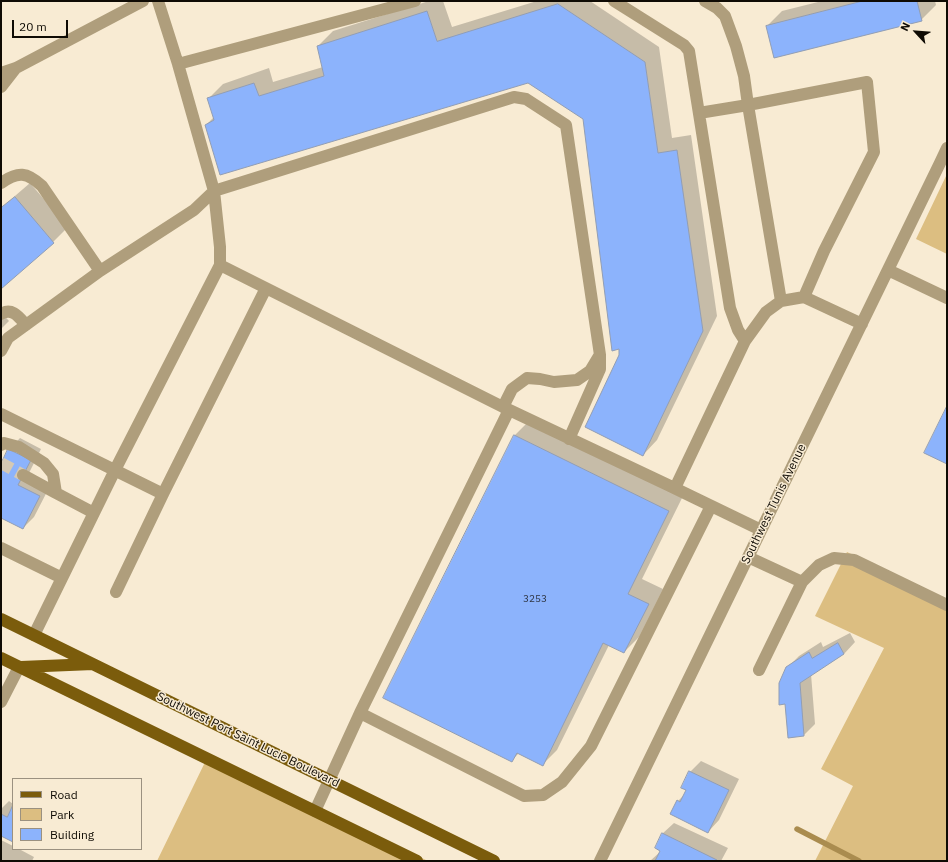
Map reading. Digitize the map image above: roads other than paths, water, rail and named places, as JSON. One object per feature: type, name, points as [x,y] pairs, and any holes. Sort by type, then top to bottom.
[{"type":"main road","name":"Southwest Port Saint Lucie Boulevard","points":[[1,619],[494,861]]},
{"type":"main road","points":[[1,658],[417,861]]},
{"type":"main road","points":[[19,667],[94,664]]},
{"type":"street","points":[[34,635],[115,470],[220,265],[220,247],[214,191],[178,64],[158,1]]},
{"type":"street","points":[[178,64],[415,1]]},
{"type":"street","points":[[614,1],[684,45],[689,51],[730,308],[738,330],[745,341]]},
{"type":"street","points":[[705,1],[717,8],[725,16],[736,46],[744,76],[781,301]]},
{"type":"street","points":[[1,73],[16,68],[139,2]]},
{"type":"street","points":[[1,87],[16,68]]},
{"type":"street","points":[[699,112],[748,105],[867,82],[874,152],[824,251],[804,297]]},
{"type":"street","points":[[1,351],[8,338],[100,271],[194,210],[214,191],[514,97],[526,99],[566,125],[600,355],[600,369],[569,438]]},
{"type":"street","name":"Southwest Tunis Avenue","points":[[600,861],[947,148]]},
{"type":"street","points":[[1,183],[19,174],[36,180],[42,186],[100,271]]},
{"type":"street","points":[[220,265],[506,408],[761,530]]},
{"type":"street","points":[[888,270],[947,298]]},
{"type":"street","points":[[116,592],[266,288]]},
{"type":"street","points":[[675,488],[745,341],[766,312],[781,301],[804,297],[862,324]]},
{"type":"street","points":[[1,314],[9,311],[16,314],[26,325]]},
{"type":"street","points":[[315,811],[360,713],[506,408],[512,389],[526,378],[554,382],[577,380],[590,371],[600,355]]},
{"type":"street","points":[[1,414],[164,494]]},
{"type":"street","points":[[1,445],[4,443],[18,447],[44,463],[53,474],[56,493]]},
{"type":"street","points":[[23,475],[94,513]]},
{"type":"street","points":[[360,713],[524,796],[543,795],[562,782],[592,746],[711,506]]},
{"type":"street","points":[[1,548],[62,578]]},
{"type":"street","points":[[748,557],[802,582]]},
{"type":"street","points":[[759,670],[802,582],[819,566],[834,558],[854,560],[947,605]]},
{"type":"street","points":[[1,702],[19,667]]},
{"type":"waterway","points":[[797,829],[859,861]]},
{"type":"tunnel","points":[[1,463],[23,475]]}]
